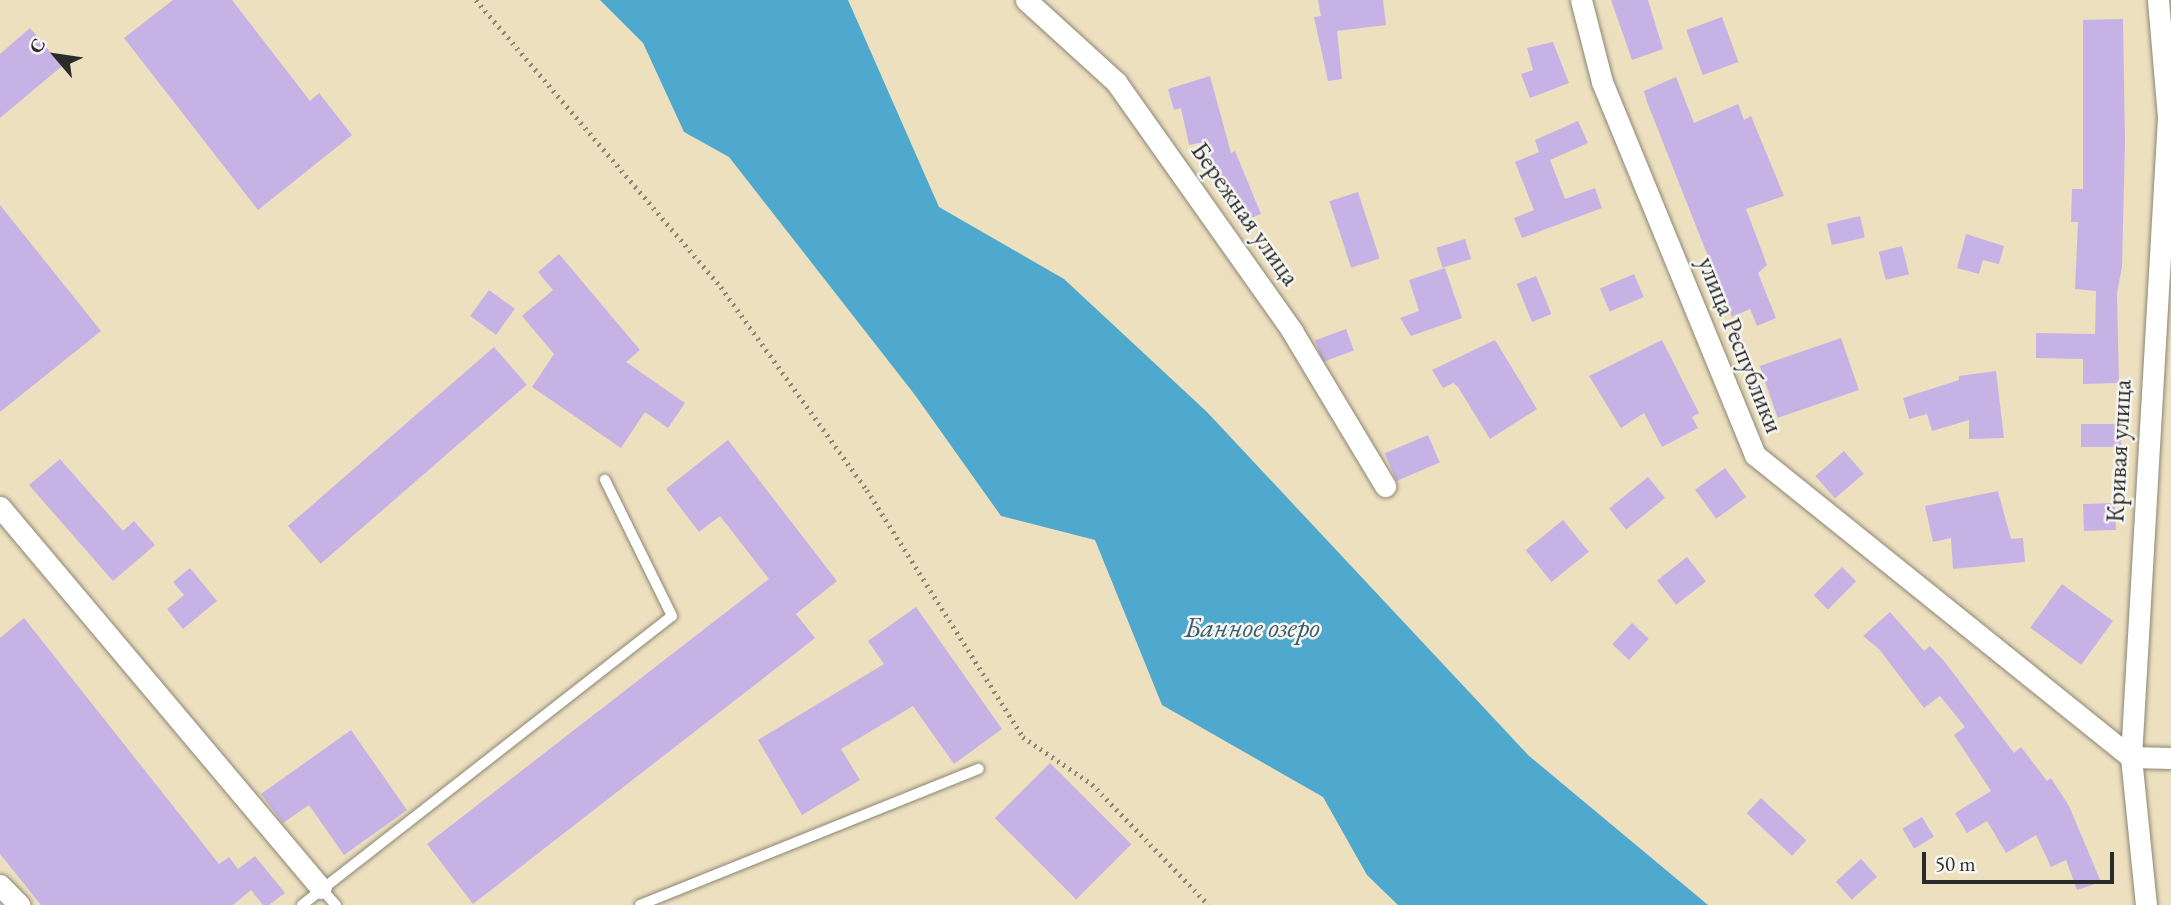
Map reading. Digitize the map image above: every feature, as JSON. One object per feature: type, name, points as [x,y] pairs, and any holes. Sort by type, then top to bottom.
[{"type":"street","name":"Бережная улица","points":[[1026,0],[1116,82],[1292,331],[1385,486]]},
{"type":"street","name":"улица Республики","points":[[1581,0],[1602,82],[1755,455],[2131,757]]},
{"type":"street","name":"Кривая улица","points":[[2146,905],[2131,757],[2162,365],[2168,117],[2158,0]]},
{"type":"street","points":[[0,506],[321,888]]},
{"type":"street","points":[[2131,757],[2171,758]]},
{"type":"street","points":[[0,886],[19,905]]},
{"type":"lane","points":[[302,905],[672,616],[605,480]]},
{"type":"lane","points":[[640,905],[979,768]]},
{"type":"lane","points":[[321,888],[336,905]]},
{"type":"path","points":[[476,0],[721,287],[867,489],[1023,737],[1092,784],[1209,905]]},
{"type":"water","name":"Банное озеро","points":[[600,0],[848,0],[939,207],[1064,279],[1207,412],[1528,755],[1708,905],[1398,905],[1367,875],[1323,797],[1162,705],[1095,540],[1001,516],[915,395],[729,157],[684,132],[643,43]]},
{"type":"building","points":[[173,0],[232,0],[310,101],[319,93],[352,135],[258,210],[124,38]]},
{"type":"building","points":[[1318,0],[1383,0],[1386,25],[1337,31],[1342,79],[1328,81],[1314,17],[1321,16]]},
{"type":"building","points":[[1611,0],[1648,0],[1663,49],[1632,60]]},
{"type":"building","points":[[1722,17],[1738,62],[1703,75],[1686,30]]},
{"type":"building","points":[[2123,19],[2125,142],[2122,267],[2117,293],[2119,383],[2083,384],[2083,359],[2036,358],[2036,333],[2095,334],[2096,291],[2075,289],[2078,222],[2071,222],[2072,189],[2083,189],[2083,20]]},
{"type":"building","points":[[30,28],[62,66],[0,118],[0,54]]},
{"type":"building","points":[[1553,42],[1569,83],[1530,98],[1521,74],[1533,70],[1527,48]]},
{"type":"building","points":[[1210,76],[1231,153],[1235,151],[1261,214],[1238,223],[1205,142],[1189,145],[1181,108],[1174,110],[1168,89]]},
{"type":"building","points":[[1676,77],[1694,123],[1738,104],[1744,120],[1751,116],[1784,196],[1746,209],[1767,265],[1758,273],[1776,318],[1757,326],[1750,309],[1732,317],[1647,102],[1644,91]]},
{"type":"building","points":[[1578,121],[1588,143],[1550,160],[1565,199],[1595,188],[1602,208],[1522,238],[1514,218],[1534,210],[1515,162],[1539,152],[1535,140]]},
{"type":"building","points":[[1358,192],[1380,259],[1351,268],[1329,201]]},
{"type":"building","points":[[0,205],[101,331],[0,412]]},
{"type":"building","points":[[1860,216],[1865,237],[1832,245],[1827,224]]},
{"type":"building","points":[[1966,234],[2004,246],[1999,264],[1983,260],[1979,274],[1957,268]]},
{"type":"building","points":[[1465,239],[1471,259],[1442,268],[1436,248]]},
{"type":"building","points":[[1902,246],[1909,274],[1886,280],[1879,252]]},
{"type":"building","points":[[559,254],[640,350],[626,362],[685,403],[668,428],[645,412],[621,448],[532,387],[554,354],[522,316],[553,290],[538,272]]},
{"type":"building","points":[[1445,268],[1462,318],[1411,336],[1400,318],[1419,311],[1409,280]]},
{"type":"building","points":[[1634,274],[1644,297],[1610,311],[1600,288]]},
{"type":"building","points":[[1536,276],[1551,314],[1532,322],[1517,284]]},
{"type":"building","points":[[489,290],[515,309],[496,335],[470,316]]},
{"type":"building","points":[[1346,329],[1354,351],[1323,362],[1315,340]]},
{"type":"building","points":[[1841,338],[1859,390],[1778,418],[1760,366]]},
{"type":"building","points":[[1495,340],[1537,409],[1490,439],[1458,387],[1453,383],[1443,388],[1432,370]]},
{"type":"building","points":[[1662,340],[1699,413],[1692,417],[1698,428],[1662,447],[1644,413],[1621,428],[1589,376]]},
{"type":"building","points":[[494,347],[527,385],[321,564],[288,526]]},
{"type":"building","points":[[1996,371],[2004,438],[1969,439],[1969,420],[1932,431],[1927,414],[1909,419],[1903,398],[1959,380],[1959,376]]},
{"type":"building","points":[[2081,424],[2121,424],[2121,447],[2081,447]]},
{"type":"building","points":[[1428,435],[1440,463],[1396,481],[1385,453]]},
{"type":"building","points":[[728,440],[837,581],[796,614],[815,638],[473,904],[427,844],[769,579],[720,516],[699,532],[666,489]]},
{"type":"building","points":[[1844,451],[1864,474],[1835,499],[1815,476]]},
{"type":"building","points":[[60,459],[123,531],[134,521],[155,545],[113,581],[29,485]]},
{"type":"building","points":[[1725,468],[1746,497],[1716,519],[1695,490]]},
{"type":"building","points":[[1648,477],[1665,498],[1626,529],[1609,508]]},
{"type":"building","points":[[1998,491],[2011,539],[2023,538],[2025,562],[1953,569],[1951,538],[1933,542],[1925,506]]},
{"type":"building","points":[[2115,503],[2116,530],[2084,531],[2083,504]]},
{"type":"building","points":[[1563,520],[1589,552],[1551,582],[1526,550]]},
{"type":"building","points":[[1687,557],[1706,581],[1676,605],[1657,580]]},
{"type":"building","points":[[1842,567],[1856,581],[1828,609],[1814,595]]},
{"type":"building","points":[[190,568],[217,601],[183,629],[167,609],[184,595],[173,582]]},
{"type":"building","points":[[2062,584],[2113,621],[2081,665],[2030,628]]},
{"type":"building","points":[[916,607],[1002,729],[954,764],[913,706],[841,749],[860,780],[802,815],[758,740],[884,664],[868,641]]},
{"type":"building","points":[[1890,612],[1924,651],[1930,646],[1944,661],[2014,753],[2021,747],[2047,781],[2051,778],[2069,806],[2101,882],[2077,890],[2066,860],[2051,867],[2036,835],[2006,853],[1987,821],[1967,833],[1955,813],[1991,791],[1954,735],[1965,727],[1940,696],[1924,708],[1879,649],[1863,636]]},
{"type":"building","points":[[24,618],[219,864],[229,857],[238,869],[255,856],[285,893],[269,905],[263,905],[251,890],[233,905],[41,905],[0,854],[0,638]]},
{"type":"building","points":[[1632,623],[1649,639],[1629,660],[1612,644]]},
{"type":"building","points":[[351,730],[407,810],[344,855],[309,805],[283,823],[261,794]]},
{"type":"building","points":[[1050,763],[1131,844],[1076,899],[995,818]]},
{"type":"building","points":[[1761,798],[1806,840],[1792,856],[1747,813]]},
{"type":"building","points":[[1922,817],[1934,837],[1914,849],[1902,829]]},
{"type":"building","points":[[1861,859],[1877,877],[1852,900],[1836,882]]}]
